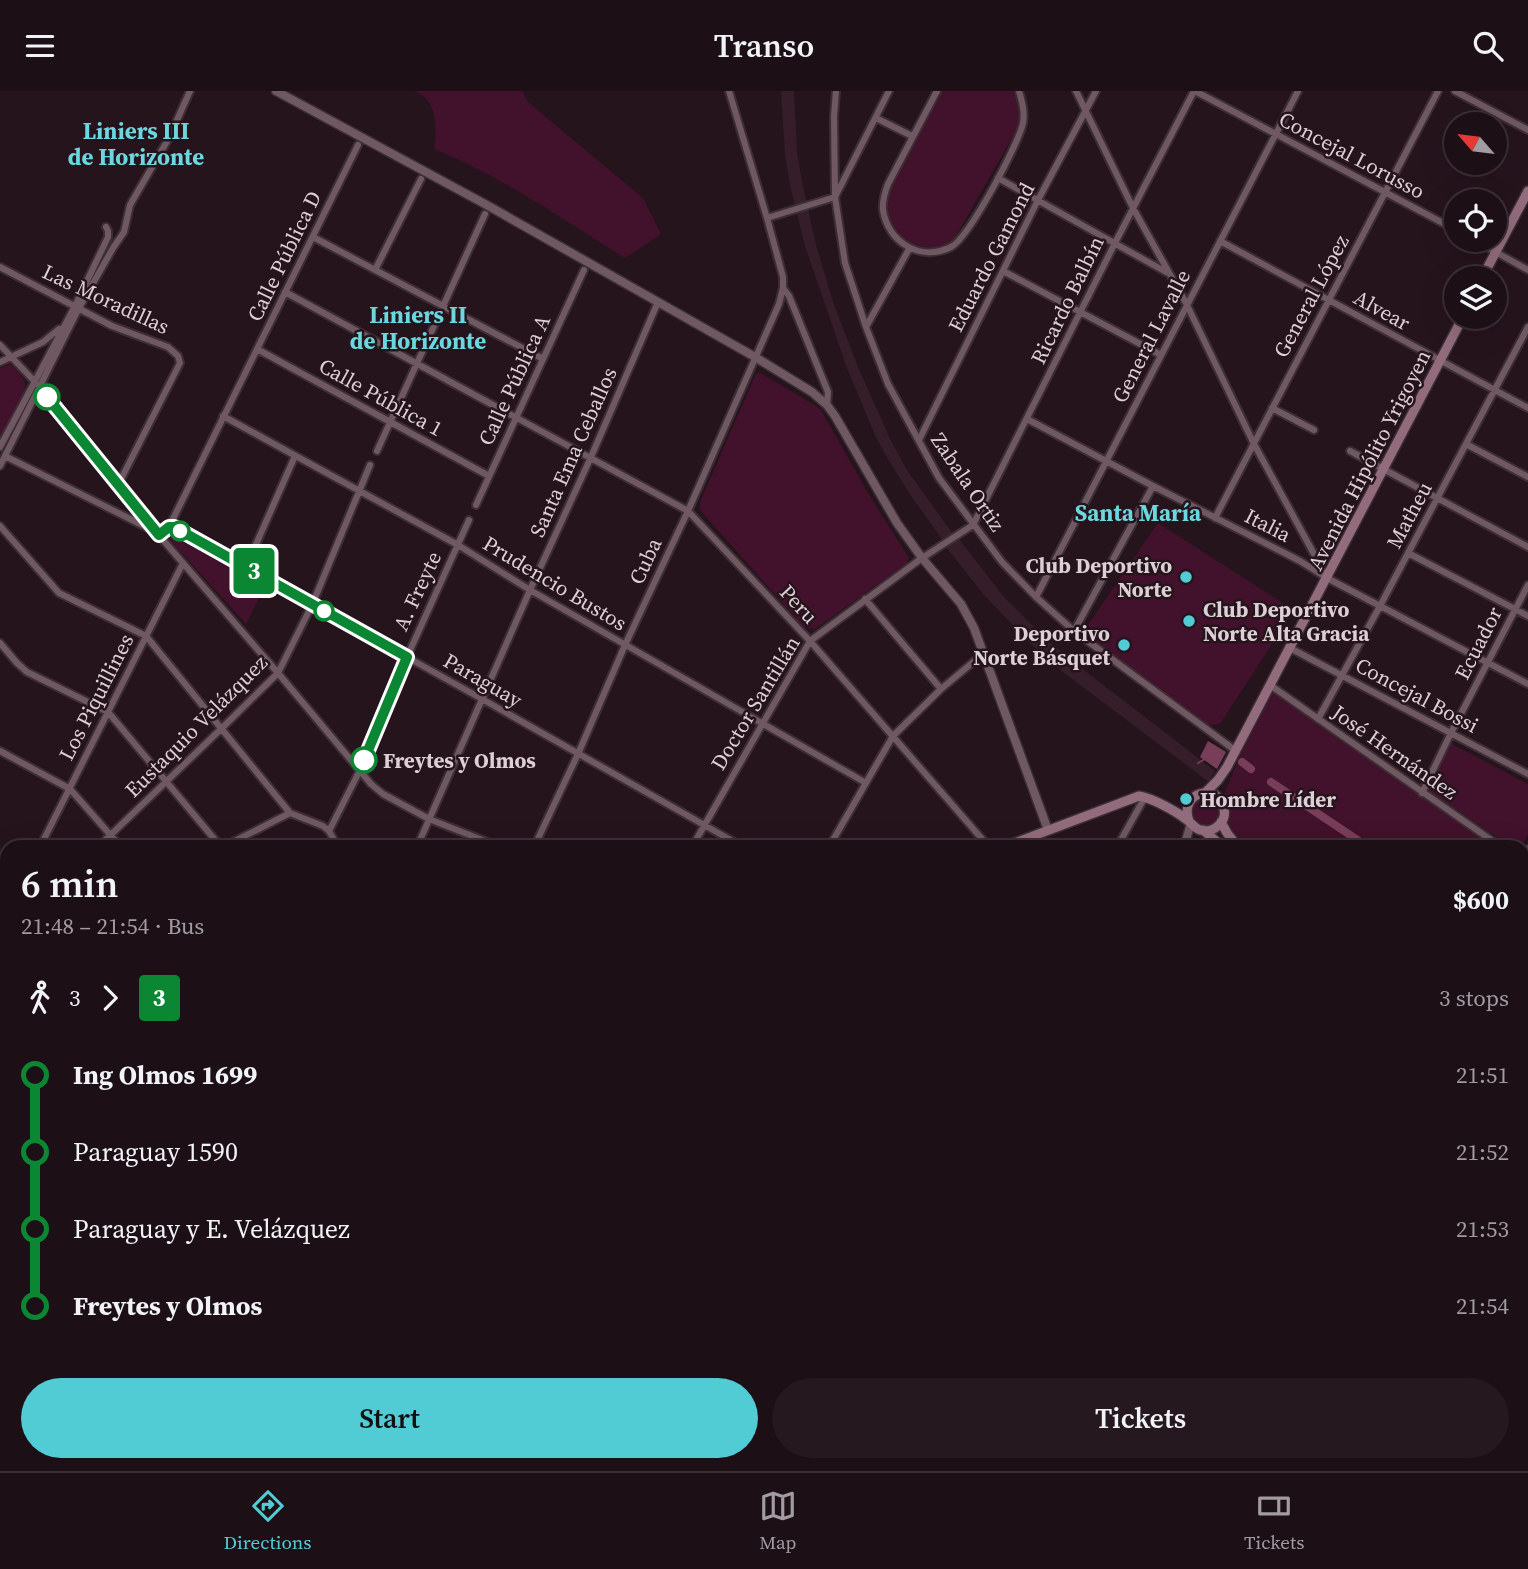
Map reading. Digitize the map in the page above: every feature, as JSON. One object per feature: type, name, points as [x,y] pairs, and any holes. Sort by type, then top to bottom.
[{"type":"main road","points":[[1507,230],[1528,191]]},
{"type":"main road","name":"Avenida Hipólito Yrigoyen","points":[[1205,793],[1218,780],[1236,751],[1457,329]]},
{"type":"main road","name":"Avenida Hipólito Yrigoyen","points":[[1219,798],[1227,767]]},
{"type":"main road","points":[[1190,822],[1187,812],[1189,804],[1197,795],[1205,793],[1219,798],[1225,811],[1221,822],[1215,828],[1202,830]]},
{"type":"main road","points":[[1023,840],[1134,797],[1171,806],[1189,804]]},
{"type":"main road","points":[[1150,799],[1214,840]]},
{"type":"main road","points":[[1221,822],[1232,840]]},
{"type":"street","points":[[0,447],[63,327],[124,232],[130,205],[169,138],[190,91]]},
{"type":"street","points":[[276,91],[485,204],[755,357],[812,392],[827,405],[897,523],[961,604],[974,628],[1048,830]]},
{"type":"street","points":[[729,91],[767,218],[783,277],[783,288],[789,296],[828,392],[827,405]]},
{"type":"street","name":"Zabala Ortiz","points":[[836,91],[835,197],[845,263],[888,384],[939,478],[1002,562],[1036,597],[1074,631],[1236,751]]},
{"type":"street","points":[[767,218],[835,197],[889,91]]},
{"type":"street","points":[[937,91],[888,184],[883,208],[886,222],[895,237],[909,249],[926,253],[937,252],[958,243],[998,178],[1023,125],[1024,107],[1019,91]]},
{"type":"street","points":[[1076,91],[1133,208],[1187,305],[1254,443],[1327,577]]},
{"type":"street","name":"Eduardo Gamond","points":[[919,440],[1038,200],[1096,91]]},
{"type":"street","name":"Concejal Lorusso","points":[[1194,91],[1444,224]]},
{"type":"street","name":"Ricardo Balbín","points":[[973,525],[1194,91]]},
{"type":"street","name":"General Lavalle","points":[[1036,597],[1298,91]]},
{"type":"street","name":"General López","points":[[1215,518],[1438,91]]},
{"type":"street","points":[[1455,91],[1528,130]]},
{"type":"street","points":[[876,118],[912,137]]},
{"type":"street","name":"Calle Pública D","points":[[169,527],[358,145]]},
{"type":"street","points":[[998,178],[1168,273]]},
{"type":"street","points":[[375,270],[421,179]]},
{"type":"street","points":[[377,451],[485,214]]},
{"type":"street","points":[[0,466],[77,307],[108,237],[106,227]]},
{"type":"street","points":[[313,237],[543,359]]},
{"type":"street","name":"Alvear","points":[[1220,241],[1528,408]]},
{"type":"street","points":[[866,327],[909,249]]},
{"type":"street","points":[[1498,252],[1528,270]]},
{"type":"street","name":"Las Moradillas","points":[[0,267],[112,325],[168,347],[178,356],[180,363],[118,485]]},
{"type":"street","name":"Calle Pública A","points":[[476,505],[584,270]]},
{"type":"street","points":[[1003,271],[1161,355]]},
{"type":"street","name":"Cuba","points":[[537,840],[688,510],[779,304],[783,288]]},
{"type":"street","name":"Peru","points":[[285,292],[688,510],[810,641],[983,840]]},
{"type":"street","name":"Santa Ema Ceballos","points":[[420,840],[658,302]]},
{"type":"street","points":[[0,362],[43,342],[63,327]]},
{"type":"street","name":"Matheu","points":[[1318,719],[1528,327]]},
{"type":"street","points":[[0,345],[40,387],[158,534],[359,772],[383,794],[429,819],[482,840]]},
{"type":"street","name":"Calle Pública 1","points":[[257,349],[489,476]]},
{"type":"street","points":[[1272,408],[1314,430]]},
{"type":"street","name":"Prudencio Bustos","points":[[223,416],[458,545],[530,590],[866,783]]},
{"type":"street","name":"Italia","points":[[1027,419],[1300,561],[1528,684]]},
{"type":"street","points":[[1466,445],[1528,477]]},
{"type":"street","points":[[1350,451],[1528,547]]},
{"type":"street","points":[[5,456],[158,534]]},
{"type":"street","points":[[246,567],[295,456]]},
{"type":"street","name":"Eustaquio Velázquez","points":[[105,840],[278,673],[312,605],[370,465]]},
{"type":"street","points":[[1074,631],[1153,486]]},
{"type":"street","name":"A. Freyte","points":[[329,831],[359,772],[469,520]]},
{"type":"street","name":"Doctor Santillán","points":[[696,840],[810,641],[922,558],[973,525]]},
{"type":"street","points":[[0,526],[59,593],[146,636],[290,813],[323,826],[334,840]]},
{"type":"street","points":[[158,534],[169,527]]},
{"type":"street","name":"Paraguay","points":[[169,527],[174,527],[246,567],[731,840]]},
{"type":"street","points":[[1408,553],[1528,616]]},
{"type":"street","name":"Los Piquillines","points":[[44,840],[183,563]]},
{"type":"street","name":"Ecuador","points":[[1422,793],[1528,585]]},
{"type":"street","points":[[865,599],[942,689]]},
{"type":"street","points":[[0,643],[27,672],[108,712],[216,840]]},
{"type":"street","name":"Concejal Bossi","points":[[1290,648],[1528,774]]},
{"type":"street","points":[[833,840],[893,736],[984,653]]},
{"type":"street","name":"José Hernández","points":[[1269,685],[1491,840]]},
{"type":"street","points":[[0,751],[70,789],[115,840]]},
{"type":"street","points":[[1122,840],[1150,799]]},
{"type":"street","points":[[236,840],[290,813]]},
{"type":"street","points":[[1186,840],[1190,822]]},
{"type":"street","points":[[1189,840],[1202,830]]},
{"type":"shaded area","points":[[414,91],[522,91],[527,101],[643,198],[661,234],[625,258],[508,185],[434,149],[436,132],[432,107],[428,100]]},
{"type":"shaded area","points":[[781,91],[794,91],[797,152],[803,187],[833,302],[891,441],[907,470],[952,533],[942,539],[888,459],[847,368],[805,246],[790,185]]},
{"type":"shaded area","points":[[939,91],[1014,91],[1019,115],[1016,131],[952,243],[931,247],[910,243],[894,230],[886,210],[886,193]]},
{"type":"shaded area","points":[[10,364],[23,377],[25,387],[0,439],[0,368]]},
{"type":"shaded area","points":[[759,372],[821,410],[909,558],[907,563],[815,629],[804,627],[700,510],[700,502]]},
{"type":"shaded area","name":"Club Deportivo Norte Alta Gracia","points":[[1158,523],[1294,610],[1220,724],[1206,725],[1083,632]]},
{"type":"shaded area","points":[[170,535],[265,586],[246,624],[169,539]]},
{"type":"shaded area","points":[[959,539],[1003,596],[1044,637],[1215,771],[1209,782],[1063,672],[1031,644],[984,595],[946,547]]},
{"type":"shaded area","points":[[1272,692],[1483,840],[1241,840],[1227,823],[1224,795]]},
{"type":"shaded area","points":[[1208,741],[1226,752],[1217,769],[1200,757]]},
{"type":"shaded area","points":[[1450,743],[1528,784],[1528,834],[1525,840],[1501,840],[1426,789]]},
{"type":"shaded area","points":[[1201,796],[1216,799],[1222,813],[1214,826],[1202,828],[1190,818],[1192,802]]},
{"type":"waterway","points":[[1198,763],[1205,759]]},
{"type":"waterway","points":[[1242,762],[1251,769]]},
{"type":"waterway","points":[[1271,782],[1358,840]]},
{"type":"bus line","name":"3","points":[[47,397],[159,535],[169,527],[174,527],[407,657],[364,760]]},
{"type":"place","name":"Club Deportivo Norte","points":[[1186,577]]},
{"type":"place","name":"Club Deportivo Norte Alta Gracia","points":[[1189,621]]},
{"type":"place","name":"Deportivo Norte Básquet","points":[[1124,645]]},
{"type":"place","name":"Freytes y Olmos","points":[[364,760]]},
{"type":"place","name":"Hombre Líder","points":[[1186,799]]},
{"type":"district","name":"Liniers III de Horizonte","points":[[136,144]]},
{"type":"district","name":"Liniers II de Horizonte","points":[[418,328]]},
{"type":"district","name":"Santa María","points":[[1138,513]]}]
